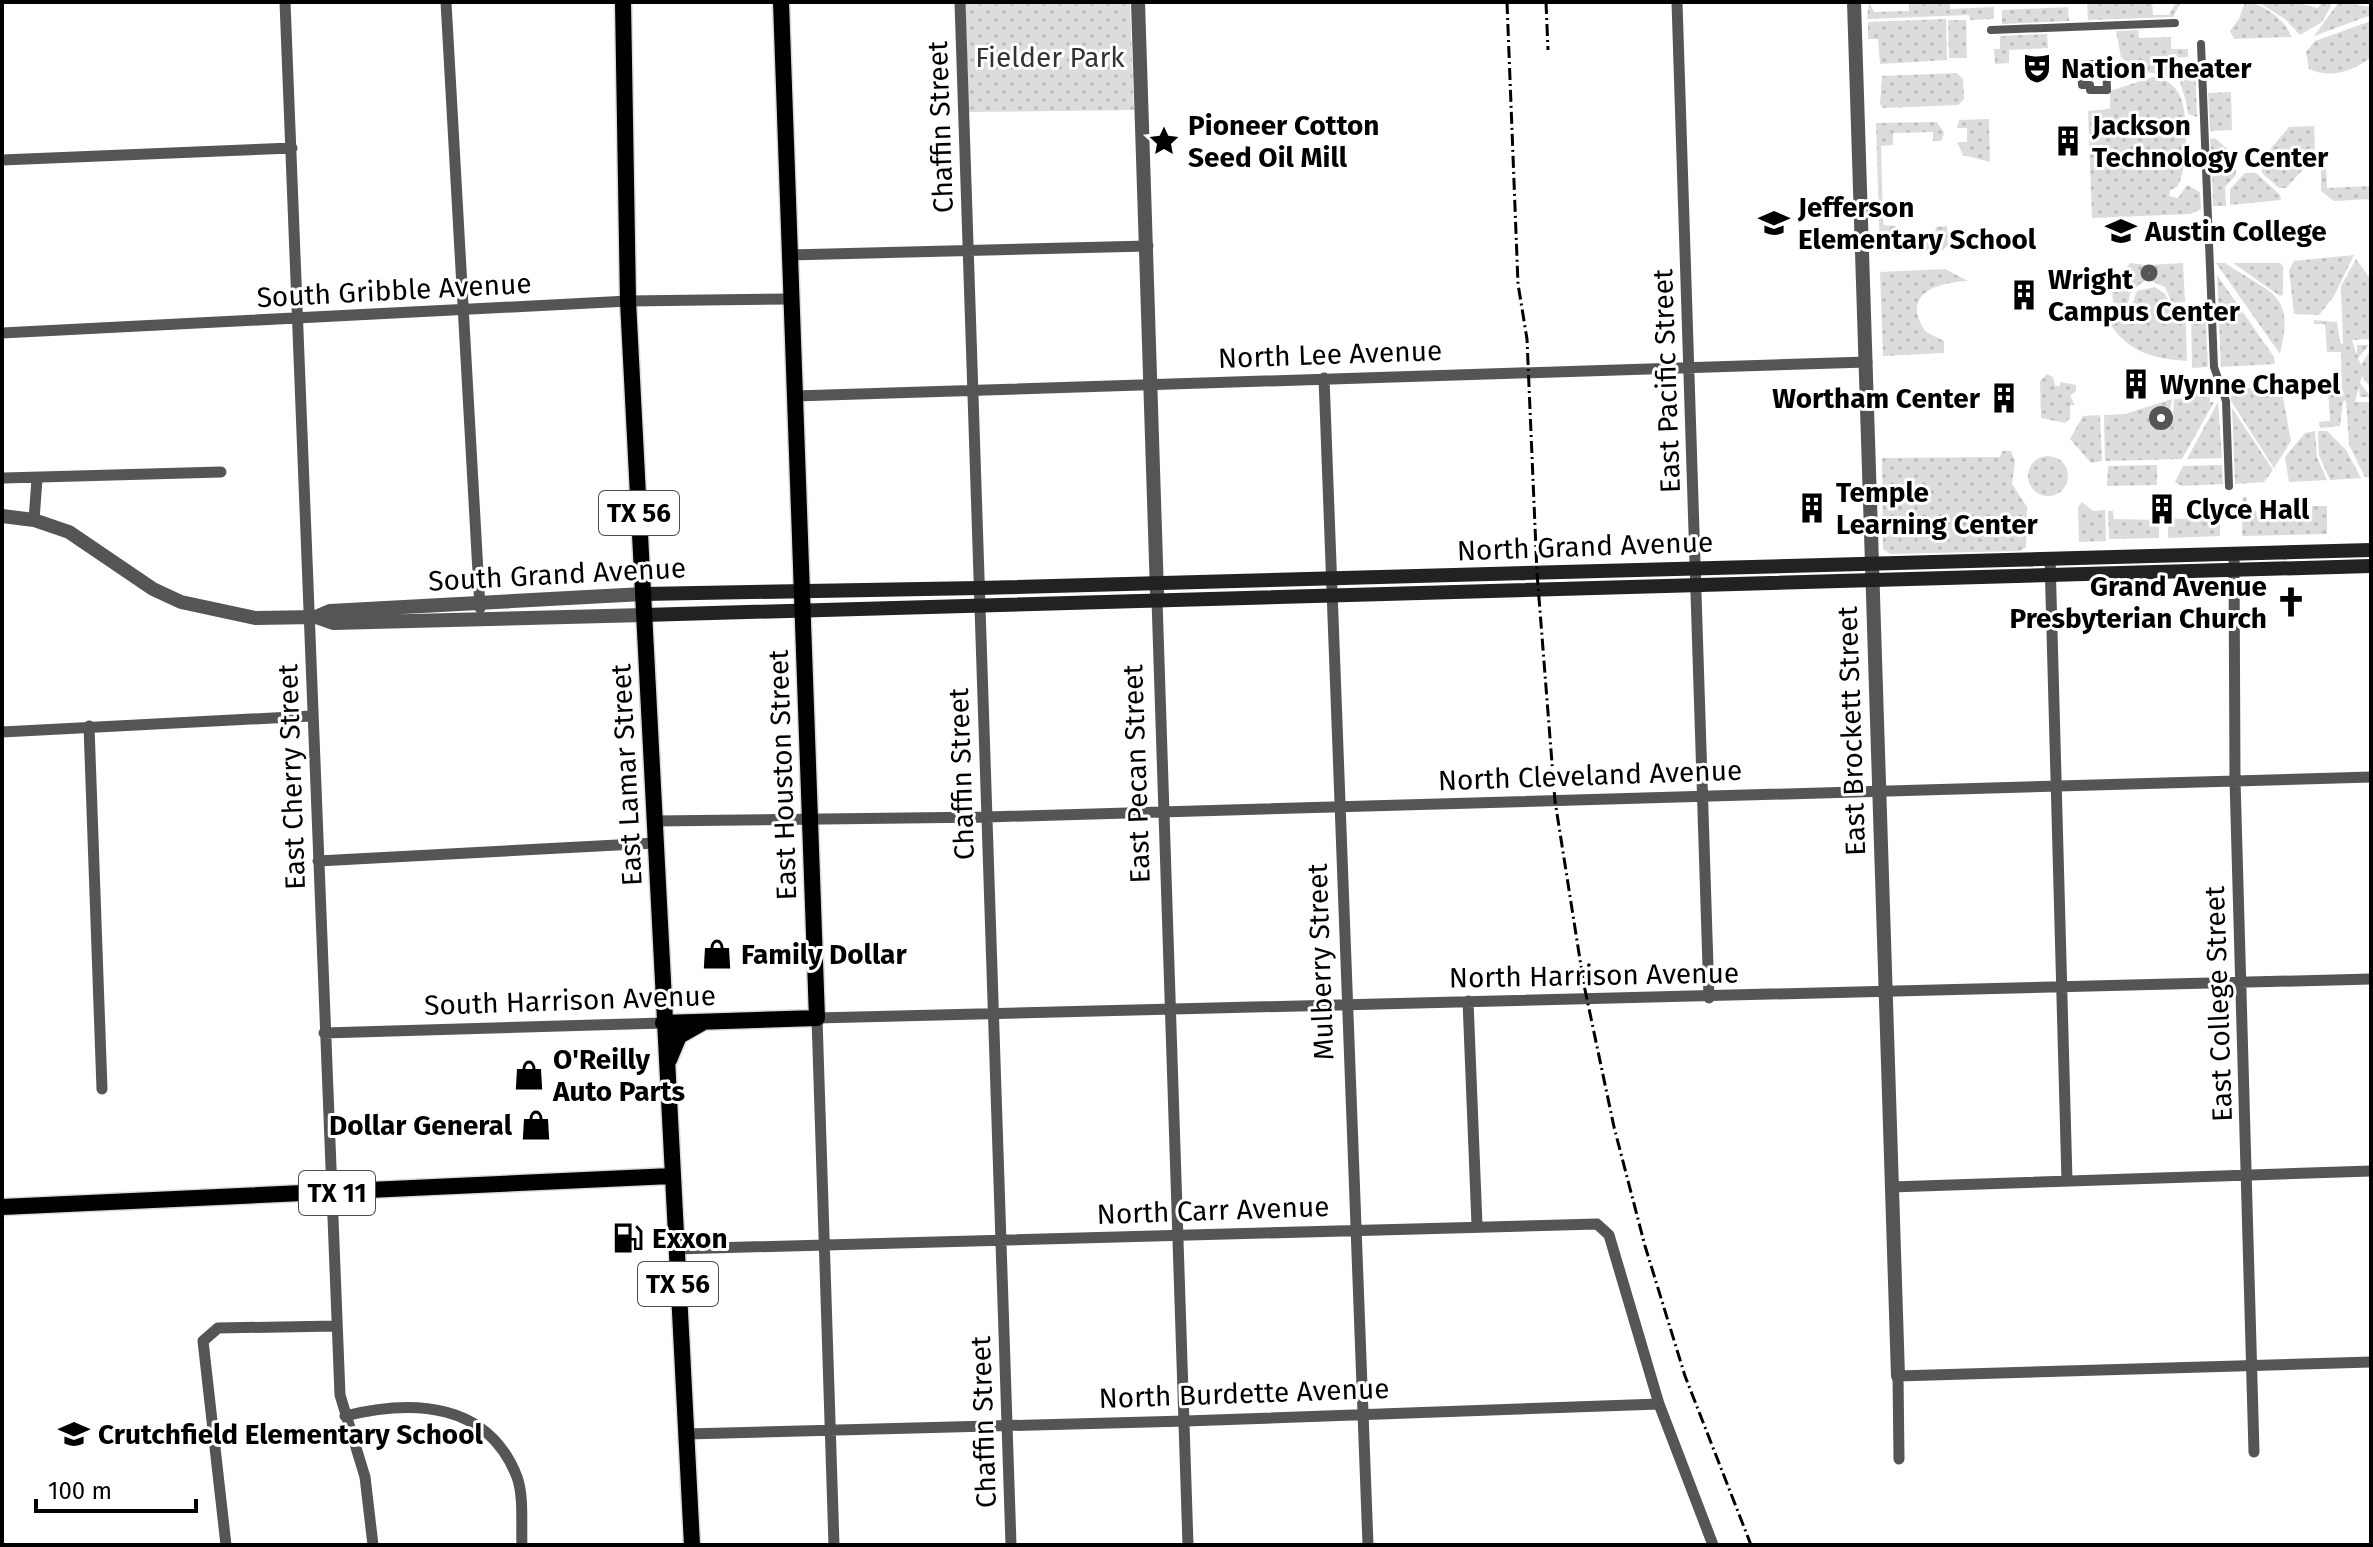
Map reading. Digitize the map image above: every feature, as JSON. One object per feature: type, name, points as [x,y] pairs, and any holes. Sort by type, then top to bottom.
[{"type":"main road","name":"East Lamar Street","points":[[623,2],[628,301],[665,1073],[692,1545]]},
{"type":"main road","name":"East Houston Street","points":[[781,2],[789,299],[817,1018]]},
{"type":"main road","name":"North Grand Avenue","points":[[801,611],[2050,575],[2371,550]]},
{"type":"main road","name":"North Grand Avenue","points":[[801,592],[2050,558],[2371,566]]},
{"type":"main road","name":"South Grand Avenue","points":[[643,594],[801,592]]},
{"type":"main road","name":"South Grand Avenue","points":[[644,615],[801,611]]},
{"type":"main road","name":"South Harrison Avenue","points":[[663,1023],[817,1018]]},
{"type":"main road","points":[[665,1073],[671,1048],[679,1036],[706,1022]]},
{"type":"main road","name":"TX 11","points":[[2,1207],[671,1176]]},
{"type":"street","name":"East Cherry Street","points":[[285,2],[312,617],[311,716],[340,1395],[365,1477],[373,1545]]},
{"type":"street","points":[[446,2],[481,621]]},
{"type":"street","name":"Chaffin Street","points":[[960,2],[991,1015],[1003,1242],[1011,1545]]},
{"type":"street","name":"East Pecan Street","points":[[1138,2],[1188,1545]]},
{"type":"street","name":"East Pacific Street","points":[[1677,2],[1709,998]]},
{"type":"street","name":"East Brockett Street","points":[[1854,2],[1899,1459]]},
{"type":"street","points":[[1991,30],[2175,23]]},
{"type":"street","points":[[2201,44],[2214,367],[2226,401],[2229,486]]},
{"type":"street","points":[[2106,63],[2107,90],[2090,90],[2090,85],[2082,85],[2081,65],[2106,63]]},
{"type":"street","points":[[2,160],[292,148]]},
{"type":"street","points":[[789,255],[1148,246]]},
{"type":"street","name":"South Gribble Avenue","points":[[2,333],[628,301],[789,299]]},
{"type":"street","name":"North Lee Avenue","points":[[795,396],[1867,362]]},
{"type":"street","name":"Mulberry Street","points":[[1324,378],[1345,1005],[1368,1545]]},
{"type":"street","points":[[4,478],[221,472]]},
{"type":"street","points":[[34,520],[37,479]]},
{"type":"street","name":"South Grand Avenue","points":[[2,516],[34,520],[92,545],[153,589],[181,602],[255,618],[312,617],[333,623],[644,615]]},
{"type":"street","points":[[2050,558],[2067,1181]]},
{"type":"street","name":"East College Street","points":[[2234,562],[2235,780],[2254,1452]]},
{"type":"street","name":"South Grand Avenue","points":[[312,617],[330,611],[643,594]]},
{"type":"street","points":[[606,596],[607,617]]},
{"type":"street","points":[[2,732],[311,716]]},
{"type":"street","points":[[89,726],[102,1089]]},
{"type":"street","name":"North Cleveland Avenue","points":[[654,821],[987,817],[2371,777]]},
{"type":"street","points":[[318,861],[655,843]]},
{"type":"street","name":"North Harrison Avenue","points":[[817,1018],[2371,979]]},
{"type":"street","points":[[1468,1001],[1477,1225]]},
{"type":"street","name":"East Houston Street","points":[[817,1018],[834,1545]]},
{"type":"street","name":"South Harrison Avenue","points":[[324,1033],[663,1023]]},
{"type":"street","points":[[1891,1187],[2371,1171]]},
{"type":"street","name":"North Carr Avenue","points":[[676,1249],[1590,1223],[1603,1227],[1609,1235],[1659,1404]]},
{"type":"street","points":[[226,1545],[203,1341],[218,1328],[337,1326]]},
{"type":"street","points":[[1898,1376],[2371,1362]]},
{"type":"street","points":[[1659,1404],[1713,1545]]},
{"type":"street","name":"North Burdette Avenue","points":[[686,1434],[1186,1421],[1659,1404]]},
{"type":"street","points":[[345,1416],[385,1406],[447,1411],[487,1430],[518,1479],[522,1545]]},
{"type":"green space","name":"Fielder Park","points":[[965,2],[1130,2],[1134,110],[969,112]]},
{"type":"green space","points":[[1869,2],[1874,12],[1909,11],[1909,2],[1950,2],[1950,9],[1994,7],[1994,19],[1970,20],[1969,15],[1867,19]]},
{"type":"green space","points":[[2087,2],[2152,2],[2153,15],[2169,15],[2176,2],[2181,2],[2173,17],[2088,20]]},
{"type":"green space","points":[[2245,2],[2259,5],[2273,14],[2285,25],[2291,37],[2234,39],[2230,31],[2239,19]]},
{"type":"green space","points":[[2258,2],[2294,2],[2318,8],[2322,2],[2330,2],[2331,6],[2322,22],[2300,35],[2285,19]]},
{"type":"green space","points":[[2339,2],[2371,7],[2371,15],[2314,36]]},
{"type":"green space","points":[[2068,7],[2069,21],[2002,24],[2002,10]]},
{"type":"green space","points":[[1946,19],[1947,60],[1880,64],[1878,39],[1868,39],[1868,22]]},
{"type":"green space","points":[[1948,20],[1966,20],[1967,58],[1949,58]]},
{"type":"green space","points":[[2371,21],[2371,57],[2342,72],[2326,73],[2309,69],[2306,52],[2315,41]]},
{"type":"green space","points":[[2138,30],[2139,38],[2171,37],[2171,49],[2188,49],[2188,57],[2173,58],[2171,75],[2144,72],[2121,57],[2116,31]]},
{"type":"green space","points":[[2047,34],[2048,48],[2009,50],[2009,63],[1995,64],[1994,49],[2000,49],[2000,36]]},
{"type":"green space","points":[[2178,64],[2195,64],[2197,117],[2188,114]]},
{"type":"green space","points":[[1957,73],[1963,79],[1964,99],[1958,105],[1883,108],[1880,104],[1882,76]]},
{"type":"green space","points":[[2153,77],[2165,80],[2174,87],[2184,113],[2186,141],[2183,168],[2177,187],[2170,190],[2169,196],[2178,198],[2187,185],[2200,192],[2201,209],[2190,214],[2092,218],[2088,111],[2110,109],[2110,91]]},
{"type":"green space","points":[[2231,92],[2232,130],[2210,131],[2208,93]]},
{"type":"green space","points":[[1989,119],[1990,162],[1963,155],[1957,142],[1967,142],[1967,128],[1957,128],[1959,120]]},
{"type":"green space","points":[[1937,122],[1944,133],[1941,141],[1933,141],[1933,132],[1893,133],[1893,145],[1881,146],[1883,225],[1896,226],[1898,236],[1935,235],[1936,227],[1947,226],[1948,245],[1943,250],[1880,252],[1876,123]]},
{"type":"green space","points":[[2314,126],[2315,154],[2310,158],[2262,159],[2289,127]]},
{"type":"green space","points":[[2215,138],[2234,155],[2236,175],[2225,187],[2226,206],[2213,206],[2212,168],[2217,173],[2223,170],[2220,159],[2212,165],[2210,139]]},
{"type":"green space","points":[[2307,165],[2286,188],[2279,188],[2262,173],[2262,166]]},
{"type":"green space","points":[[2326,167],[2327,188],[2371,186],[2371,199],[2334,201],[2321,191],[2321,171]]},
{"type":"green space","points":[[2245,173],[2256,173],[2280,195],[2281,200],[2230,205],[2230,189]]},
{"type":"green space","points":[[2354,255],[2334,296],[2319,315],[2294,314],[2289,270],[2294,261]]},
{"type":"green space","points":[[2356,259],[2371,280],[2371,339],[2352,340],[2357,356],[2357,345],[2369,345],[2358,358],[2361,365],[2371,349],[2371,389],[2362,376],[2360,383],[2371,397],[2360,397],[2359,386],[2355,402],[2371,402],[2370,478],[2365,477],[2349,445],[2346,400],[2343,402],[2340,426],[2320,428],[2319,422],[2330,421],[2328,390],[2342,389],[2341,352],[2327,352],[2325,324],[2314,324],[2314,320],[2337,322],[2340,343],[2343,344],[2341,286]]},
{"type":"green space","points":[[2130,263],[2146,265],[2147,270],[2150,265],[2183,263],[2185,302],[2172,303],[2165,287],[2151,281],[2150,277],[2131,291],[2127,306],[2113,302],[2112,287]]},
{"type":"green space","points":[[2216,263],[2225,263],[2276,297],[2282,306],[2284,318],[2280,354]]},
{"type":"green space","points":[[2233,263],[2280,263],[2283,266],[2283,294],[2280,296]]},
{"type":"green space","points":[[1945,269],[1968,281],[1934,288],[1920,299],[1917,308],[1926,332],[1944,341],[1944,353],[1883,356],[1880,272]]},
{"type":"green space","points":[[2217,275],[2274,357],[2275,364],[2221,367]]},
{"type":"green space","points":[[2155,287],[2166,295],[2169,307],[2185,306],[2187,361],[2144,353],[2126,342],[2111,325],[2113,312],[2131,308],[2137,291]]},
{"type":"green space","points":[[2205,306],[2208,367],[2192,368],[2191,307]]},
{"type":"green space","points":[[2047,374],[2053,377],[2055,386],[2060,386],[2060,382],[2076,385],[2076,391],[2070,396],[2075,405],[2070,405],[2070,418],[2065,423],[2041,418],[2040,381]]},
{"type":"green space","points":[[2281,387],[2291,441],[2274,468],[2231,401],[2231,389]]},
{"type":"green space","points":[[2193,389],[2209,389],[2210,402],[2214,402],[2182,459],[2105,461],[2104,415],[2125,414],[2172,399],[2169,418],[2163,411],[2154,416],[2156,424],[2165,426],[2173,419],[2174,399],[2194,398]]},
{"type":"green space","points":[[2218,402],[2222,458],[2187,459]]},
{"type":"green space","points":[[2232,408],[2273,470],[2264,482],[2235,484]]},
{"type":"green space","points":[[2100,415],[2102,461],[2091,463],[2070,439],[2083,416]]},
{"type":"green space","points":[[2315,431],[2317,457],[2327,480],[2289,482],[2285,457],[2305,433]]},
{"type":"green space","points":[[2318,431],[2327,431],[2346,450],[2361,478],[2330,480],[2319,455]]},
{"type":"green space","points":[[2002,451],[2011,451],[2015,461],[2012,484],[2027,507],[2026,547],[2020,551],[1890,554],[1883,549],[1882,458],[2000,457]]},
{"type":"green space","points":[[2048,456],[2062,462],[2068,476],[2062,490],[2048,496],[2034,490],[2028,476],[2034,462]]},
{"type":"green space","points":[[2157,465],[2157,485],[2107,486],[2108,466]]},
{"type":"green space","points":[[2222,465],[2223,484],[2182,486],[2175,482],[2183,466]]},
{"type":"green space","points":[[2243,497],[2247,497],[2247,511],[2256,511],[2257,518],[2312,517],[2312,506],[2327,506],[2327,534],[2242,536]]},
{"type":"green space","points":[[2082,502],[2093,511],[2105,510],[2106,541],[2079,542],[2078,507]]},
{"type":"green space","points":[[2108,511],[2113,511],[2114,519],[2159,520],[2159,538],[2109,539]]},
{"type":"green space","points":[[2220,518],[2220,536],[2168,538],[2168,519]]},
{"type":"railway","points":[[1507,2],[1518,284],[1527,339],[1537,573],[1555,801],[1584,985],[1614,1127],[1645,1246],[1685,1376],[1751,1545]]},
{"type":"railway","points":[[1546,2],[1548,50]]},
{"type":"place","name":"Nation Theater","points":[[2037,68]]},
{"type":"place","name":"Pioneer Cotton Seed Oil Mill","points":[[1164,141]]},
{"type":"place","name":"Jackson Technology Center","points":[[2068,141]]},
{"type":"place","name":"Jefferson Elementary School","points":[[1774,223]]},
{"type":"place","name":"Austin College","points":[[2121,231]]},
{"type":"place","name":"Wright Campus Center","points":[[2024,295]]},
{"type":"place","name":"Wynne Chapel","points":[[2136,384]]},
{"type":"place","name":"Wortham Center","points":[[2004,398]]},
{"type":"place","name":"Temple Learning Center","points":[[1812,508]]},
{"type":"place","name":"Clyce Hall","points":[[2162,509]]},
{"type":"place","name":"Grand Avenue Presbyterian Church","points":[[2291,602]]},
{"type":"place","name":"Family Dollar","points":[[717,954]]},
{"type":"place","name":"O'Reilly Auto Parts","points":[[529,1075]]},
{"type":"place","name":"Dollar General","points":[[536,1125]]},
{"type":"place","name":"Exxon","points":[[628,1238]]},
{"type":"place","name":"Crutchfield Elementary School","points":[[74,1434]]}]
